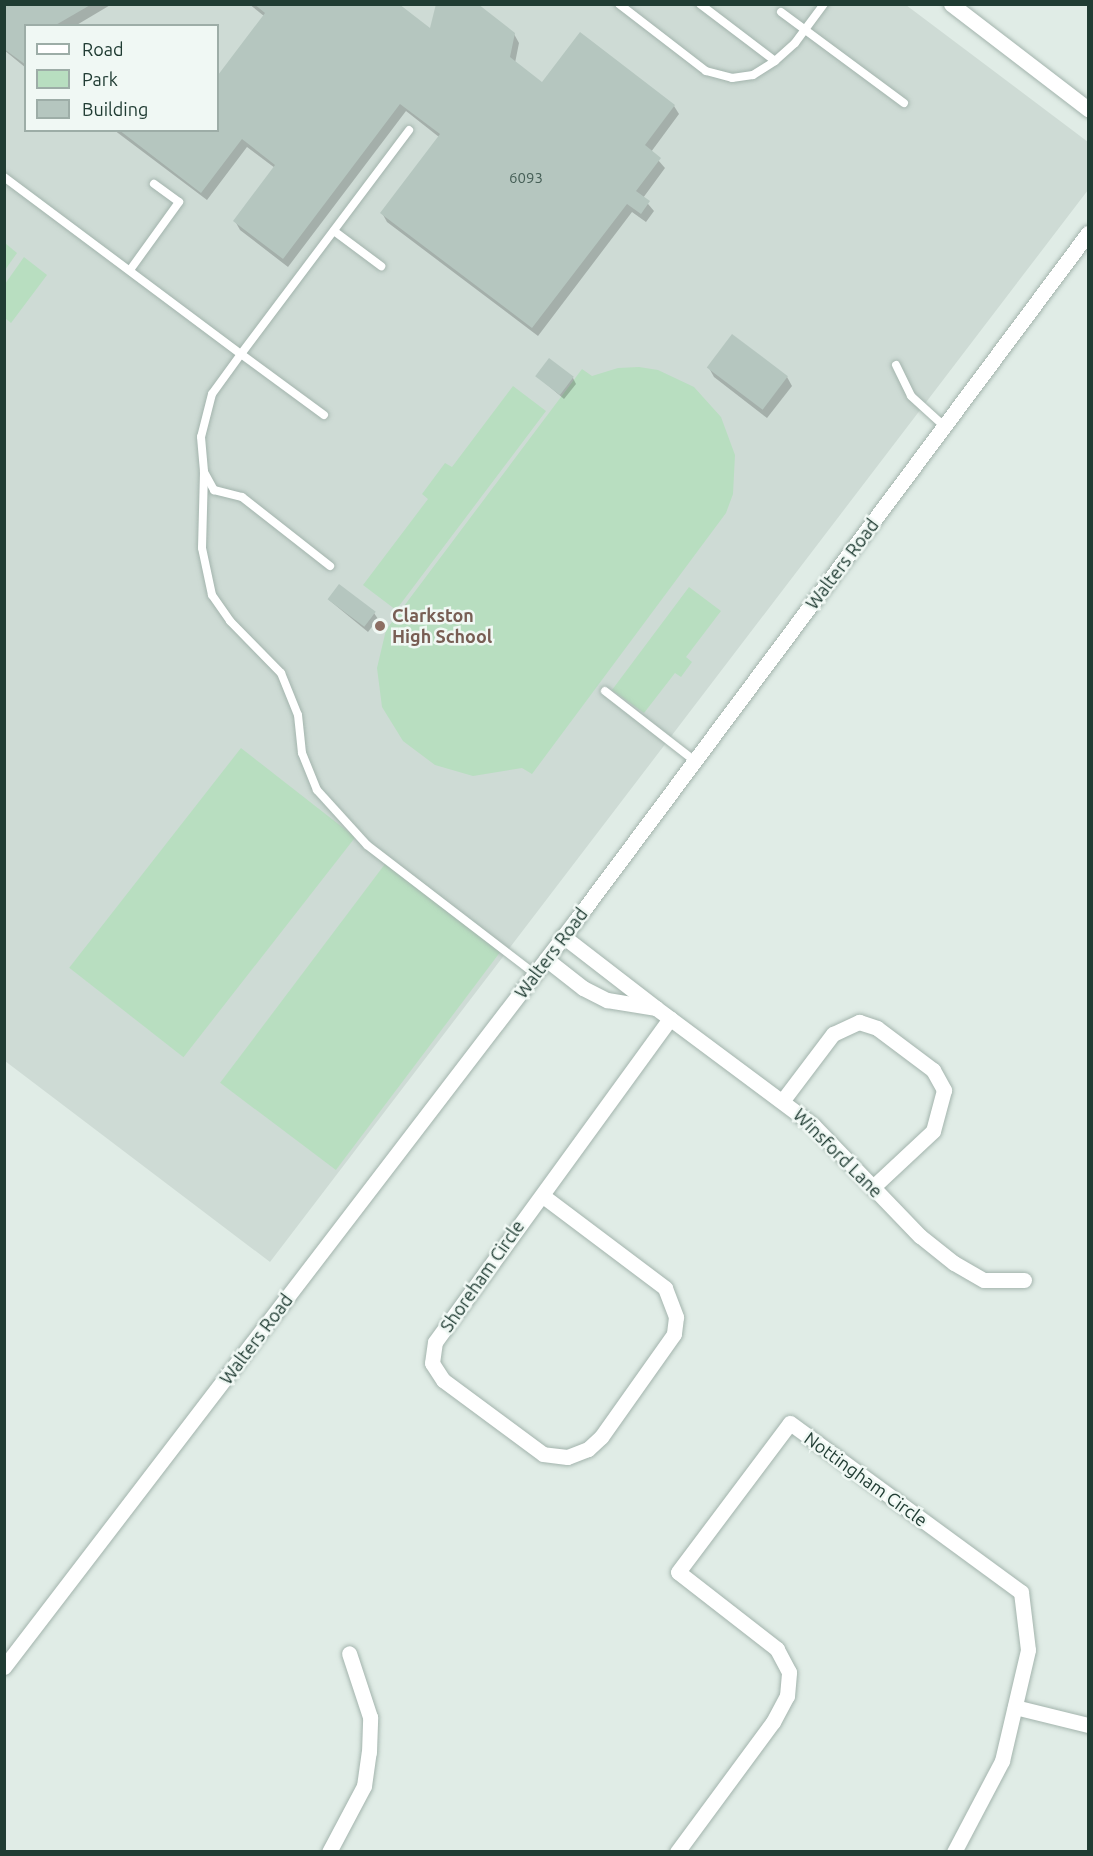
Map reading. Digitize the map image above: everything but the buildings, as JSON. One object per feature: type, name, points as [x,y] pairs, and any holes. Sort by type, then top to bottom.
[{"type":"street","points":[[951,4],[1089,109]]},
{"type":"street","name":"Walters Road","points":[[4,1667],[564,936],[1089,232]]},
{"type":"street","name":"Winsford Lane","points":[[564,936],[813,1125],[920,1236],[954,1263],[984,1280],[1023,1280]]},
{"type":"street","name":"Winsford Lane","points":[[546,959],[583,988],[607,1000],[656,1008]]},
{"type":"street","name":"Shoreham Circle","points":[[543,1196],[665,1288],[676,1317],[675,1334],[601,1437],[588,1449],[567,1457],[543,1454],[443,1380],[432,1363],[435,1342],[524,1216],[543,1196],[670,1018]]},
{"type":"street","points":[[783,1100],[833,1034],[859,1023],[877,1028],[933,1070],[944,1090],[933,1131],[873,1187]]},
{"type":"street","name":"Nottingham Circle","points":[[677,1851],[772,1722],[787,1696],[789,1672],[777,1649],[678,1572],[790,1423],[1021,1592],[1028,1650],[1002,1761],[954,1851]]},
{"type":"street","points":[[328,1851],[364,1786],[369,1752],[370,1717],[349,1653]]},
{"type":"street","points":[[1015,1707],[1089,1725]]},
{"type":"lane","points":[[619,4],[706,71],[732,78],[753,75],[775,61],[805,30],[824,4]]},
{"type":"lane","points":[[700,4],[775,61]]},
{"type":"lane","points":[[781,12],[904,104]]},
{"type":"lane","points":[[409,130],[241,354],[205,410],[201,437],[204,472],[202,548],[212,595],[230,621],[281,673],[298,715],[302,753],[317,790],[367,845],[535,974]]},
{"type":"lane","points":[[4,177],[324,415]]},
{"type":"lane","points":[[130,270],[179,202],[154,184]]},
{"type":"lane","points":[[334,231],[381,266]]},
{"type":"lane","points":[[896,365],[911,396],[944,426]]},
{"type":"lane","points":[[204,472],[214,490],[242,497],[330,566]]},
{"type":"lane","points":[[604,691],[695,761]]},
{"type":"shaded area","name":"Clarkston High School","points":[[4,5],[906,5],[1088,142],[1088,190],[270,1262],[5,1061]]},
{"type":"green space","points":[[5,243],[17,253],[4,270]]},
{"type":"green space","points":[[24,257],[47,275],[11,323],[5,318],[5,284]]},
{"type":"green space","points":[[639,367],[658,370],[694,387],[721,417],[735,455],[733,494],[726,513],[532,774],[522,768],[473,776],[435,765],[403,741],[382,707],[377,668],[386,630],[582,369],[592,376],[618,368]]},
{"type":"green space","points":[[513,386],[546,411],[396,610],[363,585],[428,499],[422,494],[445,463],[452,467]]},
{"type":"green space","points":[[689,587],[721,611],[686,657],[692,662],[681,677],[675,673],[644,713],[612,690]]},
{"type":"green space","points":[[241,748],[355,837],[183,1057],[69,968]]},
{"type":"green space","points":[[388,860],[504,947],[336,1170],[220,1083]]},
{"type":"place","name":"Clarkston High School","points":[[380,626]]}]
